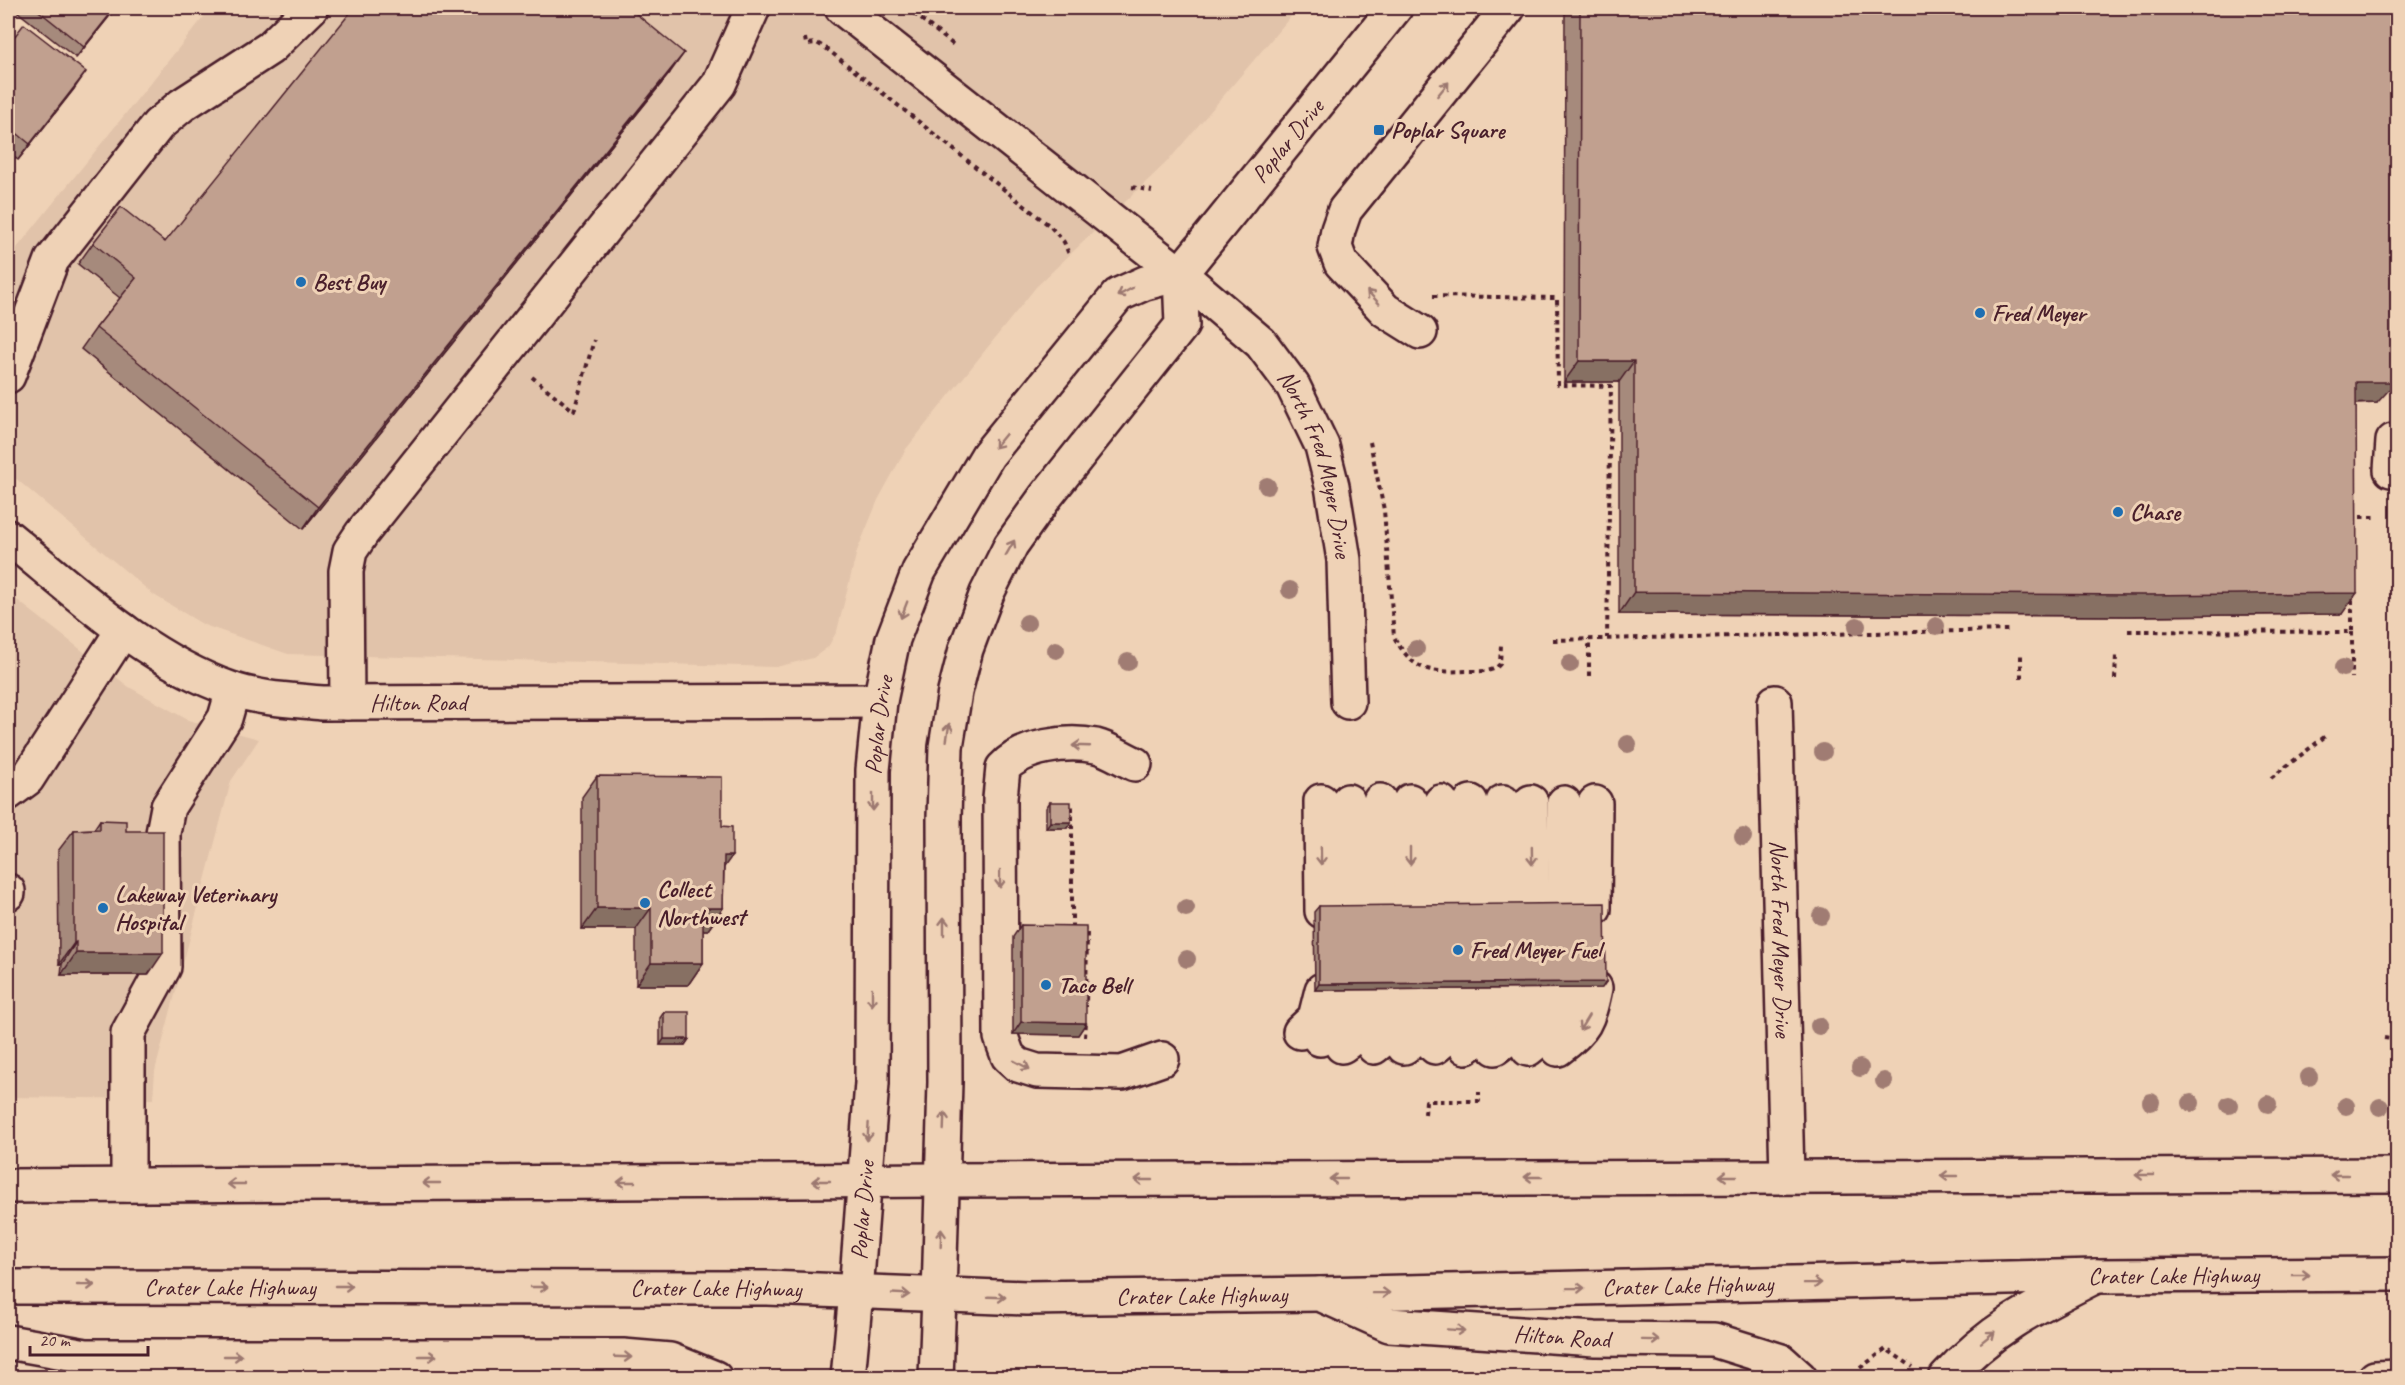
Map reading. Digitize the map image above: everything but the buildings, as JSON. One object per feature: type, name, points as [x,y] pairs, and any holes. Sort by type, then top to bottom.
[{"type":"main road","points":[[8,376],[52,260],[158,125],[182,105],[270,48],[311,8]]},
{"type":"main road","points":[[347,703],[346,571],[350,551],[719,84],[753,8]]},
{"type":"main road","name":"North Fred Meyer Drive","points":[[842,8],[1180,274],[1261,343],[1293,386],[1322,446],[1332,486],[1344,560],[1348,702]]},
{"type":"main road","name":"Poplar Drive","points":[[848,1377],[872,1083],[873,770],[880,701],[893,639],[919,572],[988,455],[1118,295],[1145,283],[1180,274],[1395,8]]},
{"type":"main road","points":[[1420,332],[1385,310],[1341,263],[1335,247],[1338,230],[1346,210],[1508,8]]},
{"type":"main road","points":[[936,1377],[945,1082],[944,818],[946,747],[955,692],[966,649],[987,593],[1011,544],[1046,496],[1182,325],[1180,274]]},
{"type":"main road","name":"Hilton Road","points":[[8,537],[156,654],[233,690],[276,699],[347,703],[880,701]]},
{"type":"main road","points":[[8,793],[27,779],[123,630]]},
{"type":"main road","points":[[128,1185],[128,1033],[164,967],[163,833],[168,807],[225,718],[233,690]]},
{"type":"main road","name":"North Fred Meyer Drive","points":[[1775,702],[1786,1176]]},
{"type":"main road","points":[[1135,764],[1096,746],[1061,745],[1027,751],[1003,768],[1000,798],[1001,1037],[1008,1056],[1018,1065],[1037,1071],[1122,1072],[1162,1059]]},
{"type":"main road","points":[[1425,801],[1426,910]]},
{"type":"main road","points":[[1425,801],[1426,910]]},
{"type":"main road","points":[[1425,801],[1426,910]]},
{"type":"main road","points":[[1425,801],[1426,910]]},
{"type":"main road","points":[[1580,803],[1580,909]]},
{"type":"main road","points":[[1543,1049],[1544,1038],[1579,988]]},
{"type":"main road","points":[[1427,989],[1435,1017],[1423,1034],[1392,1044],[1361,1032],[1374,1016],[1427,989]]},
{"type":"main road","points":[[1427,989],[1497,1016],[1482,1035],[1392,1044],[1315,1018],[1427,989]]},
{"type":"main road","points":[[8,1186],[864,1180],[2397,1175]]},
{"type":"main road","name":"Crater Lake Highway","points":[[8,1287],[767,1288],[1027,1298],[1320,1294],[2096,1276],[2397,1274]]},
{"type":"main road","points":[[1946,1377],[1992,1334],[2023,1313],[2096,1276]]},
{"type":"main road","name":"Hilton Road","points":[[1320,1294],[1389,1325],[1595,1339],[1714,1340],[1781,1361],[1800,1377]]},
{"type":"main road","points":[[8,1342],[86,1356],[623,1356],[670,1360],[715,1377]]},
{"type":"main road","points":[[2375,1377],[2397,1377]]},
{"type":"path","points":[[805,38],[806,44],[817,44],[827,49],[1050,226],[1064,242],[1070,256]]},
{"type":"path","points":[[1429,296],[1557,298],[1558,385],[1611,386],[1607,638]]},
{"type":"path","points":[[1557,333],[1564,333]]},
{"type":"path","points":[[524,371],[574,411],[594,340]]},
{"type":"path","points":[[1370,442],[1383,510],[1394,637],[1403,653],[1416,664],[1433,672],[1491,671],[1500,664],[1501,645]]},
{"type":"path","points":[[2351,506],[2352,529]]},
{"type":"path","points":[[2351,517],[2378,517]]},
{"type":"path","points":[[2352,586],[2352,678]]},
{"type":"path","points":[[1553,640],[2008,630]]},
{"type":"path","points":[[2128,631],[2352,632]]},
{"type":"path","points":[[1589,639],[1589,676]]},
{"type":"path","points":[[2021,655],[2021,678]]},
{"type":"path","points":[[2115,679],[2116,655]]},
{"type":"path","points":[[2271,778],[2327,735]]},
{"type":"path","points":[[1072,805],[1072,929]]},
{"type":"path","points":[[1060,929],[1087,929],[1085,1043]]},
{"type":"path","points":[[2384,1038],[2397,1040]]},
{"type":"path","points":[[1425,1114],[1426,1101],[1479,1101],[1479,1092]]},
{"type":"path","points":[[1860,1368],[1886,1349],[1914,1368]]},
{"type":"path","points":[[770,1377],[776,1373],[807,1373]]},
{"type":"shaded area","points":[[211,8],[1298,8],[1169,160],[1036,287],[906,449],[878,500],[857,551],[837,631],[828,647],[813,658],[776,667],[288,654],[204,625],[154,595],[8,472],[8,259]]},
{"type":"shaded area","points":[[8,593],[129,687],[188,720],[259,739],[231,781],[155,1071],[153,1099],[8,1097]]},
{"type":"place","name":"Poplar Square","points":[[1379,130]]},
{"type":"place","name":"Best Buy","points":[[301,282]]},
{"type":"place","name":"Fred Meyer","points":[[1980,313]]},
{"type":"place","name":"Chase","points":[[2118,512]]},
{"type":"place","name":"Collect Northwest","points":[[645,903]]},
{"type":"place","name":"Lakeway Veterinary Hospital","points":[[103,908]]},
{"type":"place","name":"Fred Meyer Fuel","points":[[1458,950]]},
{"type":"place","name":"Taco Bell","points":[[1046,985]]}]
